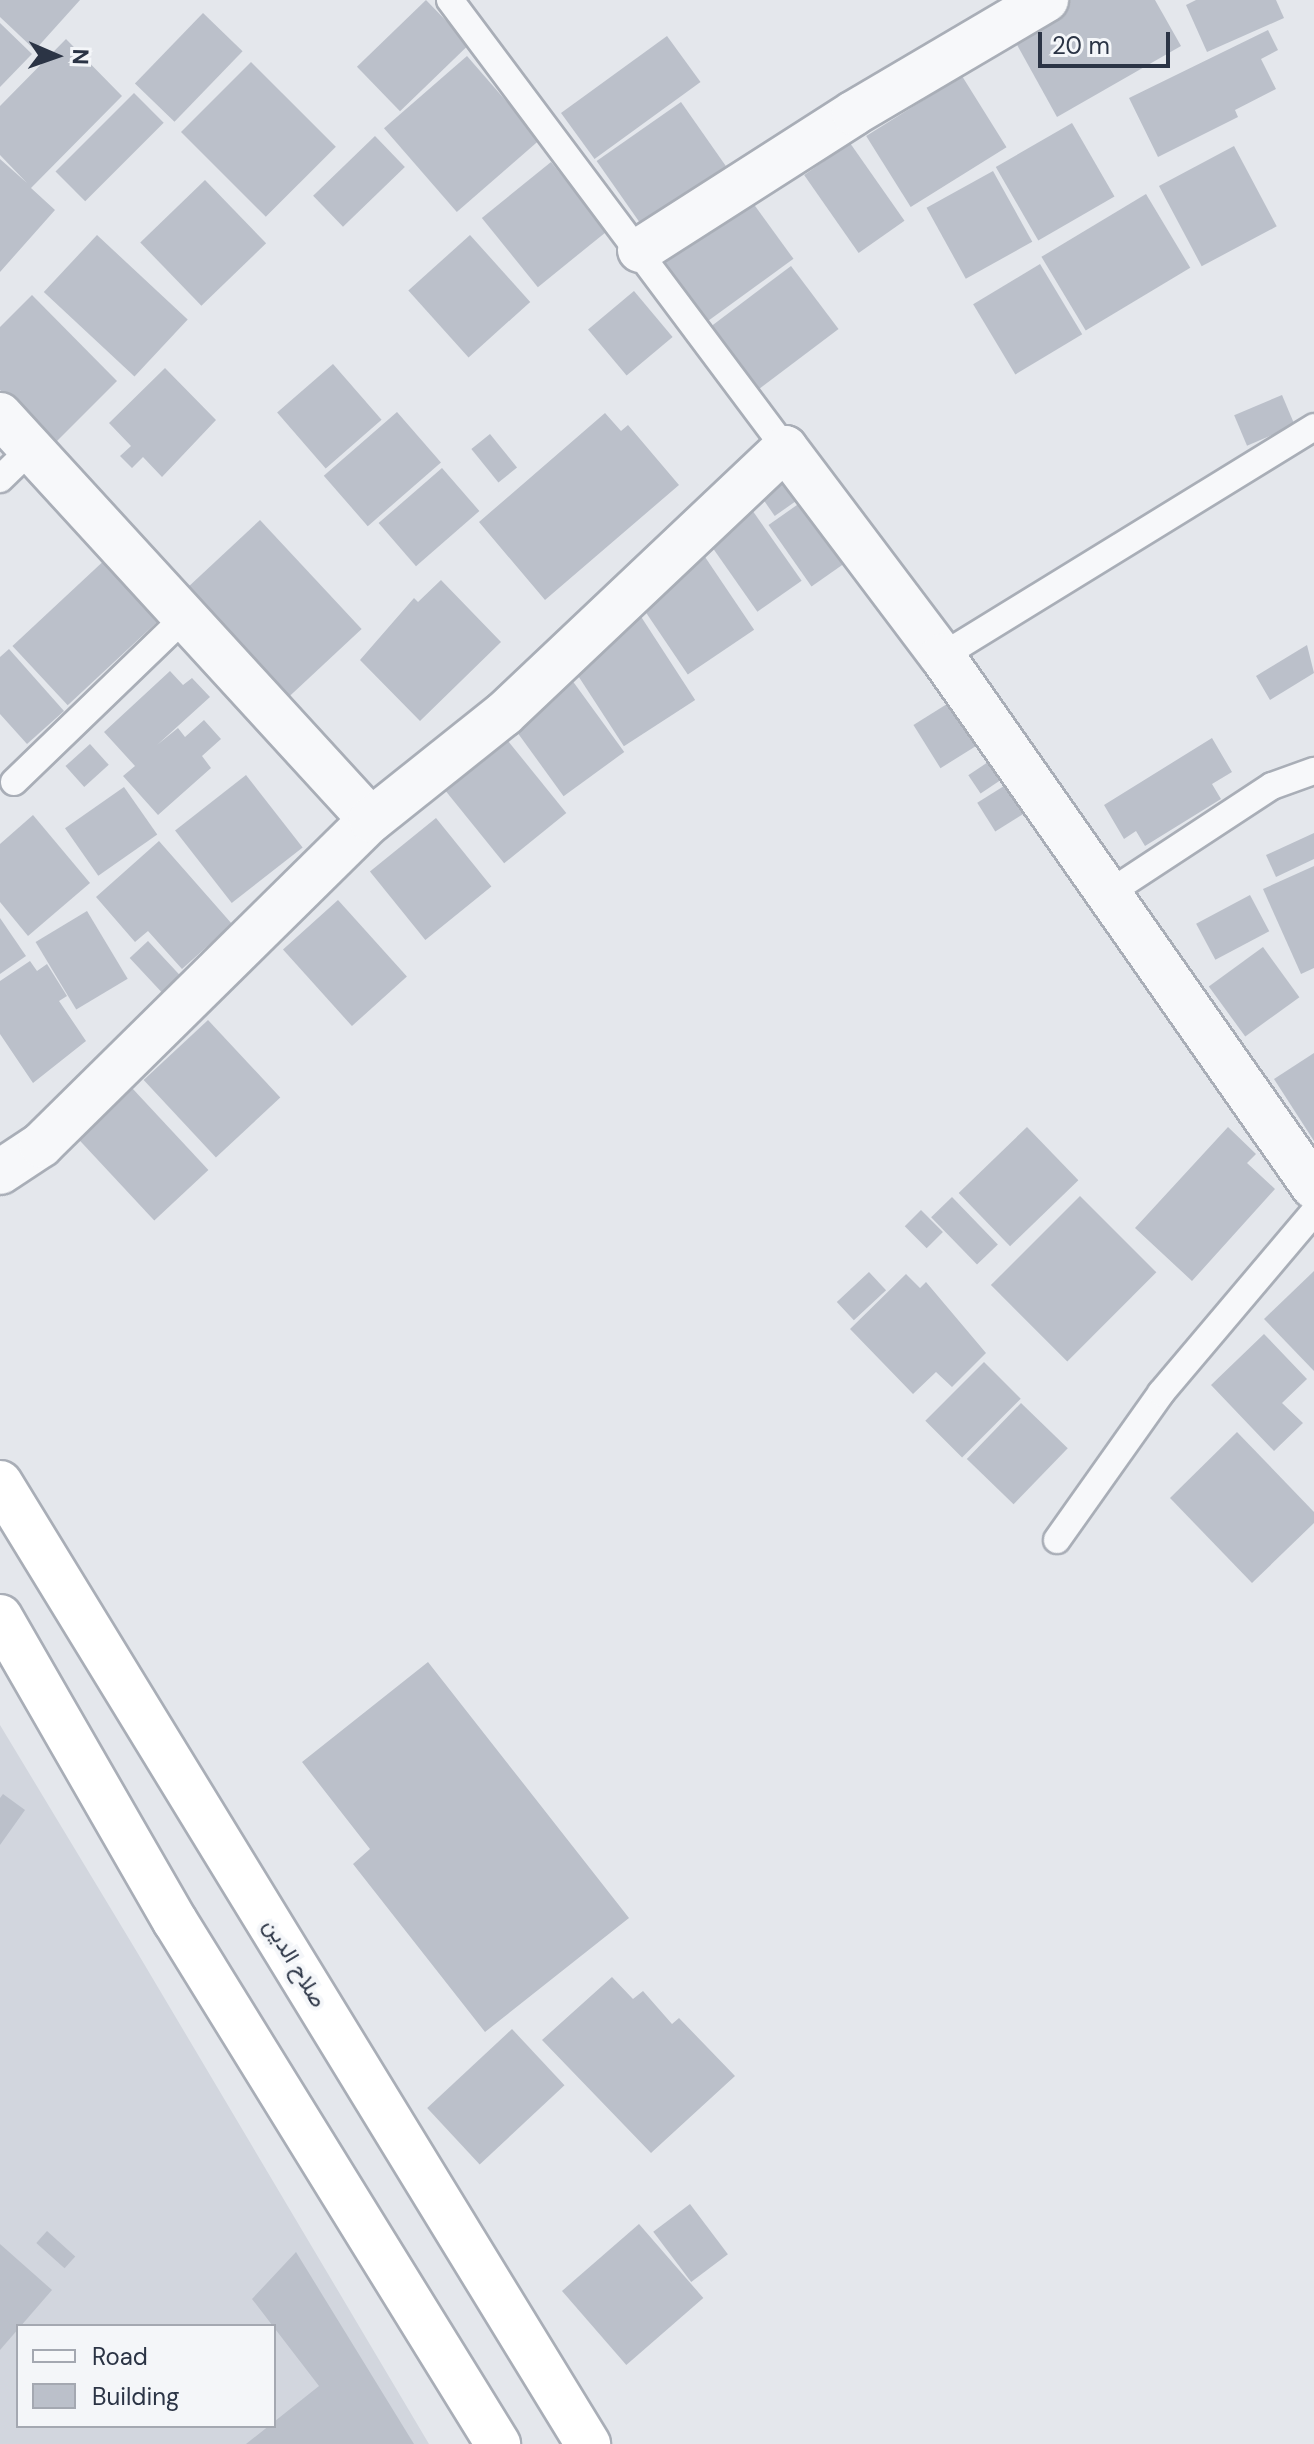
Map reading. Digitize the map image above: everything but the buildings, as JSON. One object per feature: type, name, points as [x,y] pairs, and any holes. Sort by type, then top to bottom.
[{"type":"highway","name":"صلاح الدين","points":[[0,1483],[588,2444]]},
{"type":"highway","points":[[0,1617],[175,1921],[498,2444]]},
{"type":"street","points":[[640,250],[854,113],[1046,0]]},
{"type":"street","points":[[0,415],[33,447],[184,618],[371,820]]},
{"type":"street","points":[[0,1172],[41,1145],[371,820],[504,714],[785,448],[942,656],[1314,1187]]},
{"type":"lane","points":[[450,0],[640,250],[785,448]]},
{"type":"lane","points":[[942,656],[1314,427]]},
{"type":"lane","points":[[0,479],[33,447]]},
{"type":"lane","points":[[14,782],[184,618]]},
{"type":"lane","points":[[1109,893],[1272,786],[1314,771]]},
{"type":"lane","points":[[1057,1540],[1161,1393],[1314,1212]]},
{"type":"shaded area","points":[[0,1725],[137,1952],[429,2444],[0,2444]]}]
